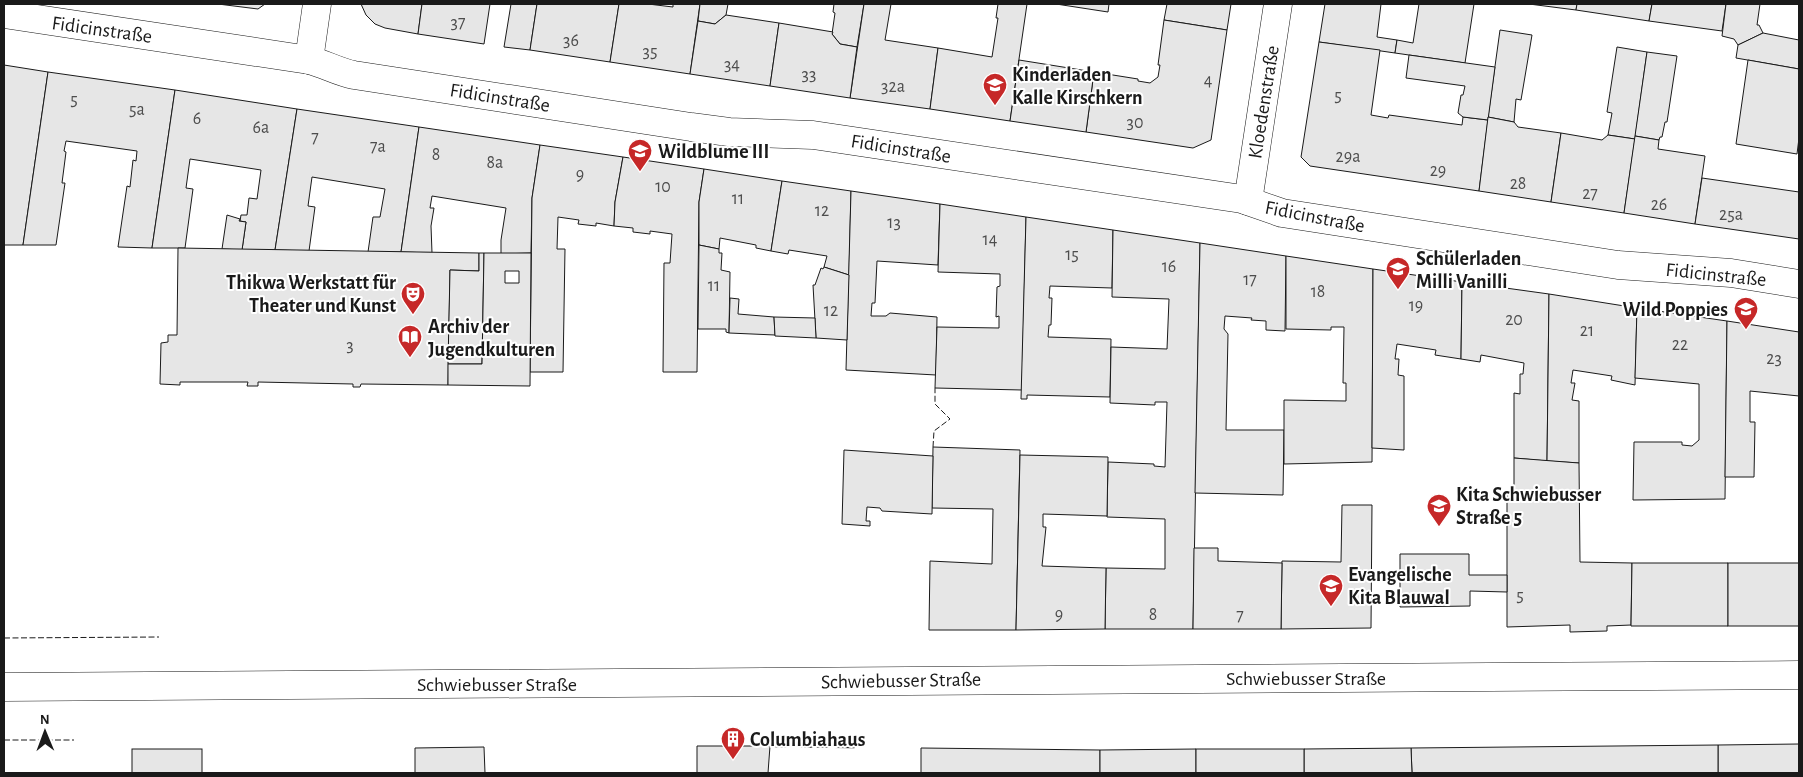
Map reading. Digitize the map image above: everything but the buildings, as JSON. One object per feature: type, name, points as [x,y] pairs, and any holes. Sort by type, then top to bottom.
[{"type":"street","points":[[309,60],[317,4]]},
{"type":"street","name":"Kloedenstraße","points":[[1248,201],[1278,4]]},
{"type":"street","name":"Fidicinstraße","points":[[4,14],[309,60],[322,63],[342,73],[691,127],[729,132],[813,135],[1248,201],[1282,213],[1598,262],[1731,273],[1799,284]]},
{"type":"street","name":"Schwiebusser Straße","points":[[4,686],[1799,675]]},
{"type":"fence","points":[[933,447],[934,431],[950,419],[935,404],[935,388]]},
{"type":"fence","points":[[4,638],[159,637]]},
{"type":"fence","points":[[4,740],[74,740]]},
{"type":"wall","points":[[770,746],[854,747]]},
{"type":"place","name":"Kinderladen Kalle Kirschkern","points":[[995,106]]},
{"type":"place","name":"Wildblume III","points":[[640,172]]},
{"type":"place","name":"Schülerladen Milli Vanilli","points":[[1398,290]]},
{"type":"place","name":"Thikwa Werkstatt für Theater und Kunst","points":[[413,315]]},
{"type":"place","name":"Wild Poppies","points":[[1746,330]]},
{"type":"place","name":"Archiv der Jugendkulturen","points":[[410,358]]},
{"type":"place","name":"Kita Schwiebusser Straße 5","points":[[1439,527]]},
{"type":"place","name":"Evangelische Kita Blauwal","points":[[1331,607]]},
{"type":"place","name":"Columbiahaus","points":[[733,760]]}]
